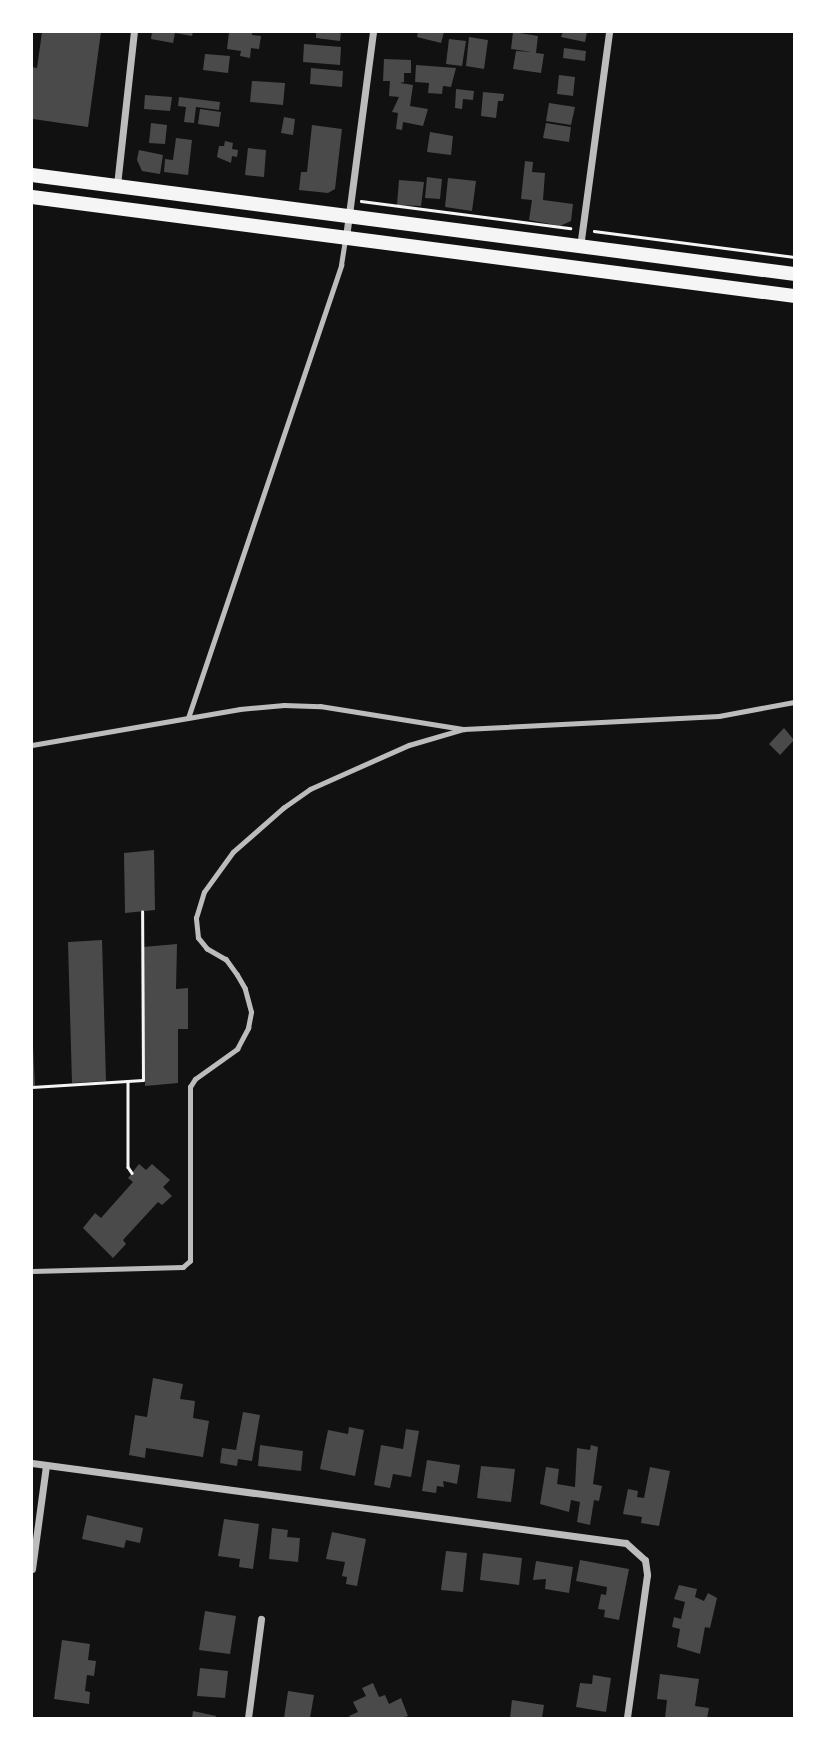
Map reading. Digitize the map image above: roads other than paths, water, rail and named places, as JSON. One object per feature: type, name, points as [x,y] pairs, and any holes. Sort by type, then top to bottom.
[{"type":"main road","points":[[32,175],[794,274]]},
{"type":"main road","points":[[32,197],[794,296]]},
{"type":"street","points":[[117,185],[134,32]]},
{"type":"street","points":[[346,237],[373,32]]},
{"type":"street","points":[[580,247],[609,32]]},
{"type":"street","points":[[32,1463],[626,1543],[645,1560],[647,1575],[627,1718]]},
{"type":"street","points":[[32,1569],[46,1465]]},
{"type":"street","points":[[248,1718],[261,1619]]},
{"type":"lane","points":[[188,718],[341,265],[346,237]]},
{"type":"lane","points":[[32,745],[273,706],[320,706],[464,729],[719,716],[794,702]]},
{"type":"lane","points":[[32,1271],[183,1267],[190,1261],[190,1087],[195,1079],[220,1064],[237,1049],[248,1028],[251,1012],[245,989],[237,975],[226,960],[207,948],[198,938],[196,918],[204,892],[233,852],[283,808],[310,789],[409,745],[464,729]]}]
